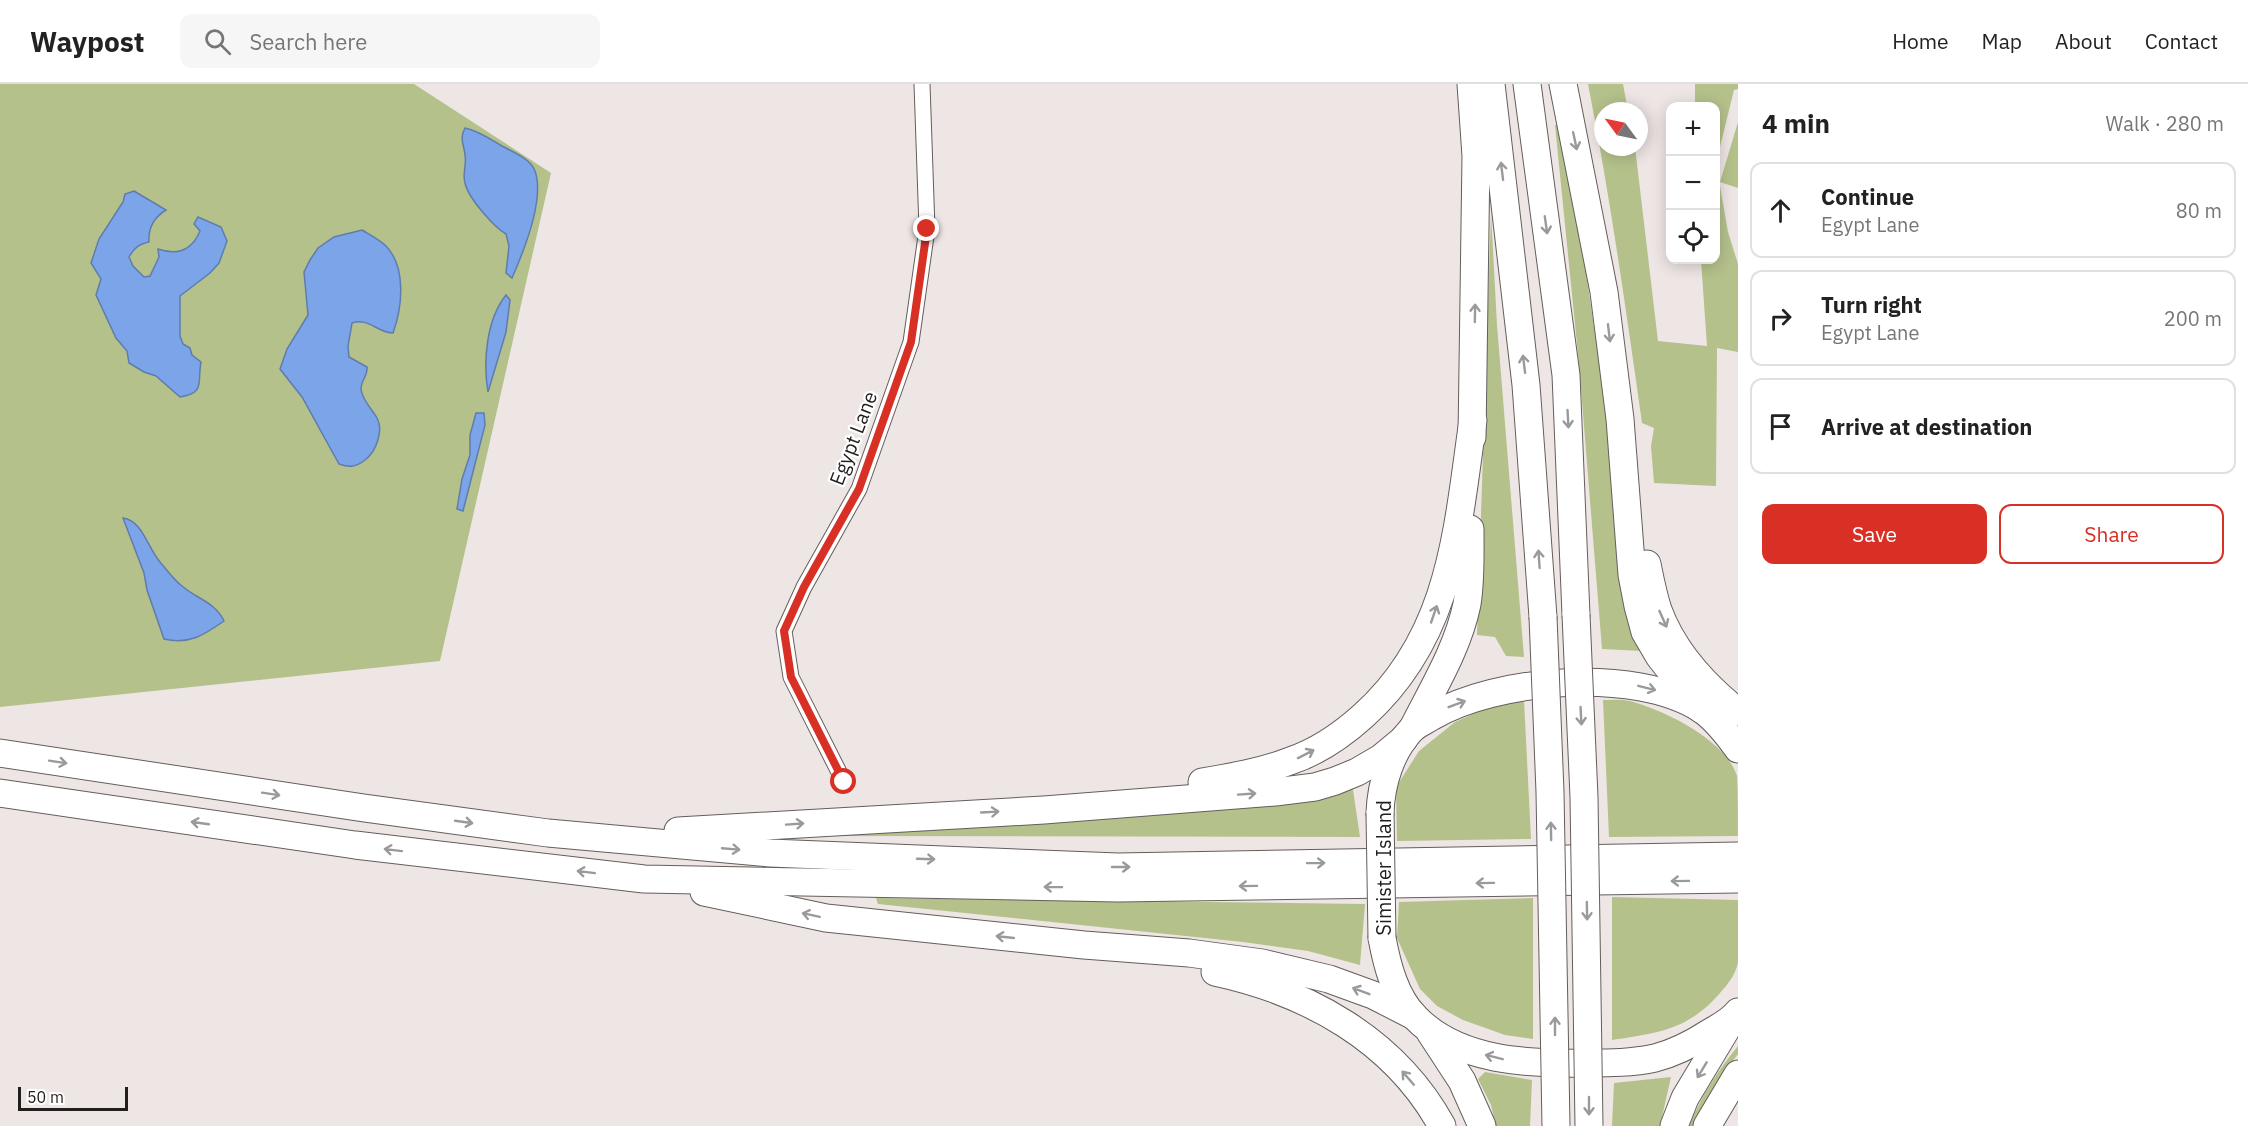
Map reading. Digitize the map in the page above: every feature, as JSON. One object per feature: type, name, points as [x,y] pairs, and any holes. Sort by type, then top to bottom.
[{"type":"highway","points":[[1044,810],[1246,775],[1292,761],[1326,743],[1354,724],[1377,704],[1398,680],[1416,652],[1431,625],[1446,581],[1456,538],[1473,420],[1476,156],[1471,84]]},
{"type":"highway","points":[[1491,84],[1526,385],[1543,617],[1551,803],[1556,1126]]},
{"type":"highway","points":[[1527,84],[1566,375],[1585,809],[1589,1126]]},
{"type":"highway","points":[[1563,84],[1604,292],[1620,419],[1632,575],[1638,606],[1645,632],[1659,656],[1701,709]]},
{"type":"highway","points":[[1620,419],[1646,561],[1658,610],[1684,658],[1702,680],[1735,732]]},
{"type":"highway","name":"Simister Island","points":[[1473,420],[1467,602],[1453,648],[1409,733],[1394,755],[1385,778],[1380,813],[1382,938],[1387,964],[1394,982],[1462,1081],[1482,1126]]},
{"type":"highway","points":[[548,833],[638,833],[1044,810],[1315,787],[1357,772],[1381,758],[1409,733],[1446,708],[1477,696],[1531,685],[1602,682],[1634,685],[1662,692],[1701,709],[1735,732]]},
{"type":"highway","points":[[0,753],[364,808],[548,833],[770,852],[1118,867],[1738,856]]},
{"type":"highway","points":[[0,793],[355,845],[645,879],[826,918],[1084,945],[1189,953],[1262,963],[1329,979],[1373,995],[1469,1050],[1527,1063],[1628,1063],[1656,1057],[1691,1044],[1736,1014]]},
{"type":"highway","points":[[645,879],[1118,888],[1738,879]]},
{"type":"highway","points":[[1084,945],[1230,975],[1269,986],[1312,1004],[1345,1022],[1383,1051],[1413,1083],[1442,1126]]},
{"type":"highway","points":[[1674,1126],[1685,1098],[1736,1014]]},
{"type":"highway","points":[[1707,1126],[1738,1074]]},
{"type":"street","name":"Egypt Lane","points":[[844,782],[791,677],[784,631],[804,587],[859,489],[911,342],[927,229],[922,84]]},
{"type":"green space","points":[[0,84],[414,84],[551,173],[440,661],[0,707]]},
{"type":"green space","points":[[1588,84],[1623,84],[1626,102],[1594,102],[1594,116]]},
{"type":"green space","points":[[1695,84],[1738,84],[1738,89],[1734,90],[1720,147],[1720,102],[1695,102]]},
{"type":"green space","points":[[1738,122],[1738,188],[1720,182]]},
{"type":"green space","points":[[1564,124],[1642,651],[1602,649],[1579,364],[1555,125]]},
{"type":"green space","points":[[1601,156],[1636,156],[1658,341],[1707,346],[1701,264],[1720,264],[1720,186],[1728,232],[1738,264],[1738,352],[1717,348],[1716,486],[1654,483],[1651,446],[1654,428],[1642,423]]},
{"type":"green space","points":[[1491,213],[1497,325],[1524,657],[1506,656],[1495,637],[1477,635]]},
{"type":"green space","points":[[1524,700],[1531,839],[1397,841],[1396,787],[1419,751],[1455,722],[1487,708]]},
{"type":"green space","points":[[1603,700],[1630,701],[1660,711],[1692,728],[1720,750],[1731,763],[1737,776],[1738,836],[1609,837]]},
{"type":"green space","points":[[1352,783],[1360,837],[813,836]]},
{"type":"green space","points":[[1612,897],[1738,900],[1736,970],[1720,993],[1696,1015],[1658,1032],[1612,1040]]},
{"type":"green space","points":[[876,898],[1365,904],[1360,965],[1308,951],[1243,942],[878,904]]},
{"type":"green space","points":[[1533,898],[1533,1039],[1505,1035],[1463,1020],[1437,1006],[1420,989],[1397,938],[1399,902]]},
{"type":"green space","points":[[1738,1046],[1738,1054],[1726,1070],[1696,1126],[1689,1126],[1710,1084]]},
{"type":"green space","points":[[1485,1072],[1532,1080],[1530,1126],[1496,1126],[1491,1105],[1478,1079]]},
{"type":"green space","points":[[1671,1077],[1660,1126],[1612,1126],[1614,1083]]},
{"type":"water","points":[[465,128],[480,133],[521,156],[530,163],[535,171],[537,196],[535,211],[527,241],[512,278],[506,273],[509,246],[506,234],[482,212],[465,183],[462,138]]},
{"type":"water","points":[[134,191],[166,210],[152,224],[149,242],[137,247],[129,257],[133,266],[144,277],[150,276],[159,257],[158,249],[172,252],[184,250],[193,243],[200,231],[194,224],[198,217],[221,227],[227,241],[219,263],[210,273],[180,296],[180,336],[183,344],[190,348],[192,355],[201,362],[199,386],[194,393],[180,397],[156,376],[129,363],[127,351],[116,338],[96,295],[101,279],[91,263],[99,239],[123,202],[125,194]]},
{"type":"water","points":[[362,230],[384,244],[393,255],[401,288],[399,312],[393,333],[363,322],[352,323],[348,346],[349,357],[367,367],[361,389],[380,428],[378,440],[369,456],[359,464],[350,466],[339,464],[302,397],[280,369],[287,349],[308,315],[304,272],[310,260],[318,248],[334,237]]},
{"type":"water","points":[[506,295],[510,300],[506,332],[488,392],[486,355],[490,329],[499,305]]},
{"type":"water","points":[[476,413],[484,413],[485,425],[463,511],[457,509],[462,479],[470,455],[470,435]]},
{"type":"water","points":[[123,518],[130,520],[140,529],[155,556],[176,581],[216,609],[224,621],[196,638],[181,641],[164,639],[147,590],[144,573]]},
{"type":"route","points":[[844,782],[791,677],[784,631],[804,587],[859,489],[911,342],[927,229]]}]
